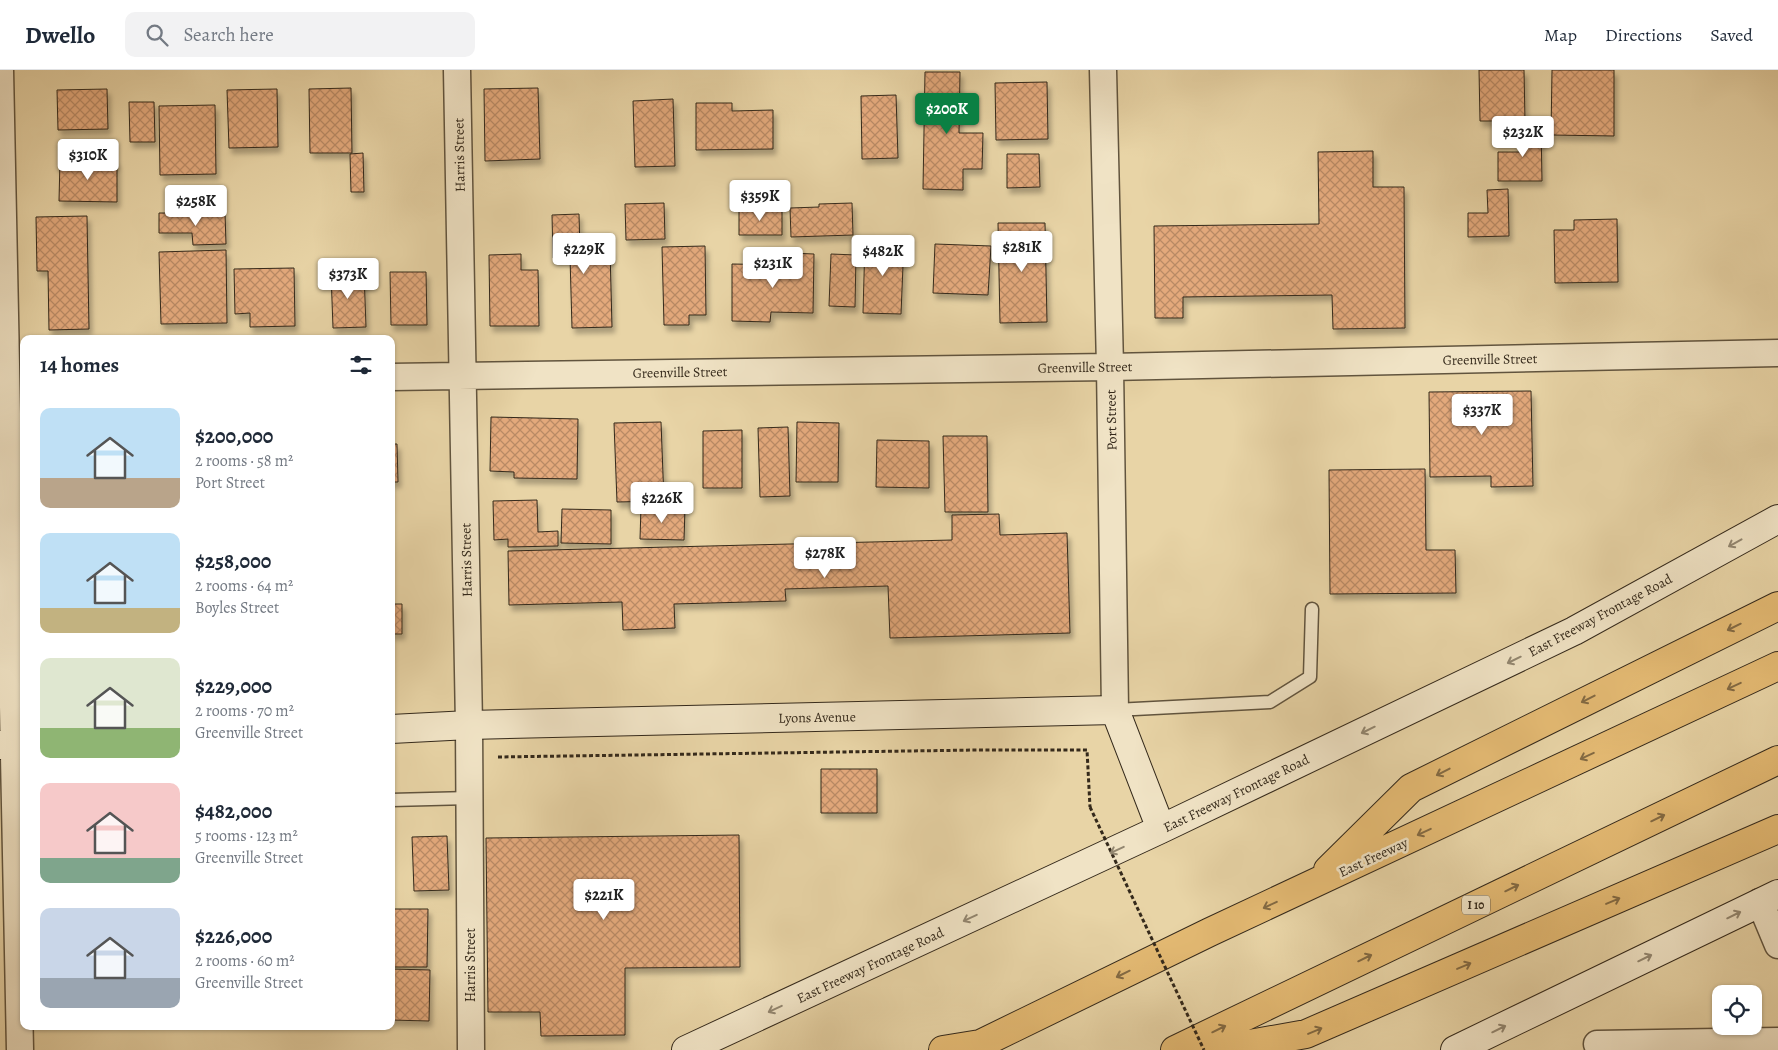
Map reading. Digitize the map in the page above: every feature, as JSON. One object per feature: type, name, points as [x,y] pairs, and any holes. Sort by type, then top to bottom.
[{"type":"highway","points":[[1314,884],[1410,788],[1778,606]]},
{"type":"highway","name":"East Freeway","points":[[943,1050],[974,1047],[1210,932],[1778,666]]},
{"type":"highway","name":"I 10","points":[[1175,1050],[1778,760]]},
{"type":"highway","points":[[1216,1050],[1306,1034],[1778,830]]},
{"type":"main road","name":"East Freeway Frontage Road","points":[[686,1050],[1161,829],[1574,631],[1778,519]]},
{"type":"main road","name":"Lyons Avenue","points":[[395,729],[469,725],[1115,710]]},
{"type":"main road","points":[[1115,710],[1161,829]]},
{"type":"main road","points":[[1455,1050],[1769,898]]},
{"type":"street","points":[[0,70],[10,388],[13,745],[20,1050]]},
{"type":"street","name":"Harris Street","points":[[457,70],[469,725],[471,1050]]},
{"type":"street","name":"Port Street","points":[[1103,70],[1115,710]]},
{"type":"street","name":"Greenville Street","points":[[395,377],[1110,367],[1778,353]]},
{"type":"street","points":[[1769,898],[1778,945]]},
{"type":"street","points":[[1597,1044],[1778,1041]]},
{"type":"lane","points":[[1115,710],[1270,702],[1310,677],[1312,609]]},
{"type":"lane","points":[[395,800],[470,798]]},
{"type":"path","points":[[469,758],[967,750],[1088,750],[1090,807],[1204,1050]]},
{"type":"building","points":[[1479,70],[1524,70],[1525,121],[1480,121]]},
{"type":"building","points":[[1552,70],[1614,70],[1614,136],[1551,135]]},
{"type":"building","points":[[925,72],[960,72],[959,133],[983,133],[982,169],[963,169],[963,190],[923,189]]},
{"type":"building","points":[[1047,82],[1048,139],[996,140],[995,83]]},
{"type":"building","points":[[351,88],[352,153],[310,153],[309,89]]},
{"type":"building","points":[[538,88],[540,159],[485,161],[484,89]]},
{"type":"building","points":[[107,89],[108,129],[58,130],[57,90]]},
{"type":"building","points":[[277,89],[278,147],[229,148],[227,90]]},
{"type":"building","points":[[896,95],[898,158],[862,159],[861,96]]},
{"type":"building","points":[[673,99],[675,166],[635,167],[633,101]]},
{"type":"building","points":[[129,102],[154,102],[155,142],[130,142]]},
{"type":"building","points":[[696,103],[732,103],[732,111],[773,110],[773,149],[696,150]]},
{"type":"building","points":[[215,105],[216,174],[160,175],[159,106]]},
{"type":"building","points":[[1522,125],[1541,125],[1542,181],[1498,181],[1498,152],[1522,152]]},
{"type":"building","points":[[1373,151],[1373,187],[1404,187],[1405,328],[1333,329],[1332,295],[1183,297],[1183,318],[1155,318],[1154,226],[1319,224],[1318,152]]},
{"type":"building","points":[[363,153],[364,192],[351,192],[350,154]]},
{"type":"building","points":[[1007,154],[1039,154],[1040,187],[1007,188]]},
{"type":"building","points":[[60,160],[117,161],[117,202],[59,201]]},
{"type":"building","points":[[1508,189],[1509,236],[1468,237],[1468,213],[1488,213],[1487,190]]},
{"type":"building","points":[[664,203],[665,239],[626,240],[625,204]]},
{"type":"building","points":[[852,203],[853,235],[791,237],[790,208],[819,207],[819,204]]},
{"type":"building","points":[[739,209],[782,210],[782,235],[739,235]]},
{"type":"building","points":[[159,213],[225,213],[226,244],[193,245],[192,233],[159,233]]},
{"type":"building","points":[[579,214],[580,251],[610,250],[612,327],[572,328],[570,257],[553,258],[552,215]]},
{"type":"building","points":[[87,216],[89,329],[49,330],[48,271],[37,271],[36,217]]},
{"type":"building","points":[[1617,219],[1618,282],[1555,283],[1554,230],[1574,230],[1574,220]]},
{"type":"building","points":[[998,223],[1045,223],[1047,322],[1000,323]]},
{"type":"building","points":[[865,240],[904,241],[901,314],[863,313]]},
{"type":"building","points":[[935,244],[991,246],[988,295],[933,293]]},
{"type":"building","points":[[705,246],[706,315],[689,315],[689,325],[664,325],[662,247]]},
{"type":"building","points":[[226,250],[227,323],[161,324],[159,252]]},
{"type":"building","points":[[790,253],[814,254],[813,313],[771,312],[770,322],[732,321],[732,264],[790,265]]},
{"type":"building","points":[[521,254],[521,270],[538,270],[539,326],[490,326],[489,255]]},
{"type":"building","points":[[831,254],[856,255],[855,307],[829,306]]},
{"type":"building","points":[[294,268],[295,326],[250,327],[250,313],[235,314],[234,269]]},
{"type":"building","points":[[364,272],[366,327],[333,328],[331,273]]},
{"type":"building","points":[[390,272],[426,272],[427,325],[391,325]]},
{"type":"building","points":[[1531,391],[1533,486],[1491,487],[1491,476],[1430,477],[1429,392]]},
{"type":"building","points":[[491,417],[578,419],[577,479],[514,478],[514,472],[490,471]]},
{"type":"building","points":[[661,422],[664,501],[617,502],[614,423]]},
{"type":"building","points":[[797,422],[839,423],[838,482],[796,482]]},
{"type":"building","points":[[788,427],[790,496],[760,497],[758,428]]},
{"type":"building","points":[[742,430],[742,488],[703,488],[703,431]]},
{"type":"building","points":[[943,436],[987,436],[988,512],[945,512]]},
{"type":"building","points":[[877,440],[929,441],[929,488],[876,487]]},
{"type":"building","points":[[395,444],[397,444],[398,482],[395,482]]},
{"type":"building","points":[[1425,469],[1426,550],[1455,550],[1456,593],[1330,594],[1329,470]]},
{"type":"building","points":[[537,500],[538,532],[558,531],[558,546],[508,547],[508,539],[494,540],[493,501]]},
{"type":"building","points":[[641,507],[685,508],[684,540],[640,539]]},
{"type":"building","points":[[562,509],[611,510],[611,544],[561,543]]},
{"type":"building","points":[[999,514],[1000,535],[1067,533],[1070,633],[890,638],[888,586],[785,589],[786,601],[674,604],[675,628],[623,630],[622,602],[509,605],[508,551],[952,540],[952,515]]},
{"type":"building","points":[[395,604],[402,604],[402,634],[395,634]]},
{"type":"building","points":[[821,769],[877,769],[877,813],[821,813]]},
{"type":"building","points":[[739,835],[740,967],[625,968],[625,1035],[541,1036],[540,1012],[488,1012],[486,838]]},
{"type":"building","points":[[447,836],[449,890],[414,891],[412,837]]},
{"type":"building","points":[[395,909],[428,909],[427,967],[395,967]]},
{"type":"building","points":[[395,969],[430,970],[429,1021],[395,1020]]}]
